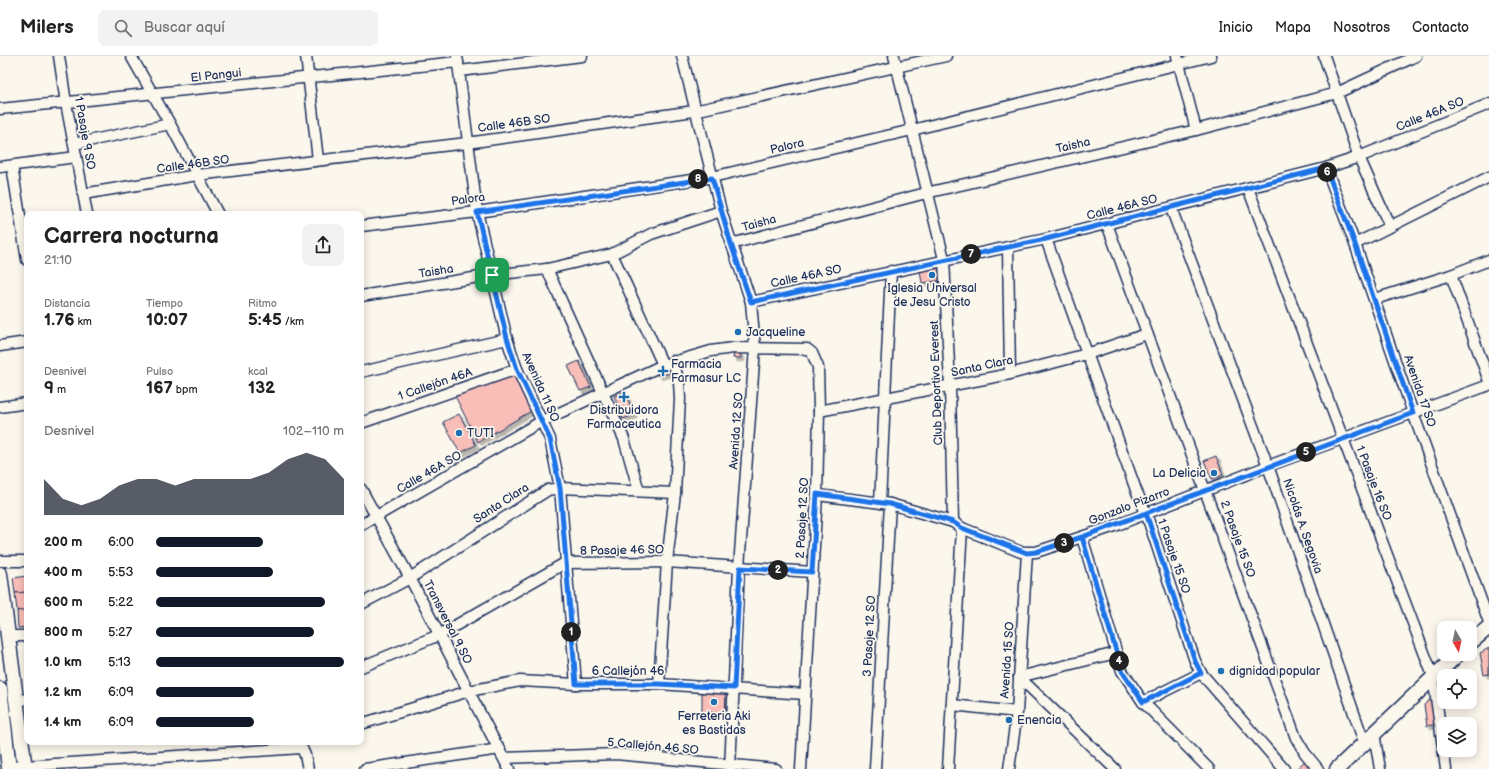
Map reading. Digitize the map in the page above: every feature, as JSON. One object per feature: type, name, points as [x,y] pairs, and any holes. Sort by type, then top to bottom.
[{"type":"street","name":"1 Pasaje 9 SO","points":[[59,56],[86,211]]},
{"type":"street","points":[[131,56],[170,124],[216,211]]},
{"type":"street","points":[[306,56],[318,160]]},
{"type":"street","name":"El Pangui","points":[[0,108],[308,79],[458,63],[582,56]]},
{"type":"street","name":"Avenida 12 SO","points":[[682,56],[694,111],[721,211],[751,302],[755,348],[740,568],[730,767]]},
{"type":"street","name":"Club Deportivo Everest","points":[[894,56],[926,193],[944,259],[950,386],[953,522]]},
{"type":"street","name":"Calle 46B SO","points":[[83,194],[197,175],[467,143],[694,111],[946,56]]},
{"type":"street","name":"Palora","points":[[364,226],[477,212],[712,178],[912,130],[1179,60],[1211,56]]},
{"type":"street","points":[[1324,56],[1359,157],[1390,227]]},
{"type":"street","name":"Taisha","points":[[731,244],[926,193],[1196,130],[1337,93],[1416,56]]},
{"type":"street","points":[[1179,60],[1196,130]]},
{"type":"street","name":"Avenida 11 SO","points":[[458,63],[477,212],[507,338],[517,369],[550,439],[560,488],[576,684]]},
{"type":"street","name":"Calle 46A SO","points":[[751,302],[944,259],[1046,239],[1326,168],[1359,157],[1489,104]]},
{"type":"street","points":[[74,144],[170,124]]},
{"type":"street","points":[[0,167],[76,157]]},
{"type":"street","points":[[12,166],[24,241]]},
{"type":"street","name":"Avenida 17 SO","points":[[1326,168],[1375,299],[1413,413],[1489,622]]},
{"type":"street","points":[[1355,244],[1489,177]]},
{"type":"street","name":"1 Pasaje 16 SO","points":[[1248,188],[1433,676],[1446,769]]},
{"type":"street","name":"Nicolás A. Segovia","points":[[1171,208],[1380,769]]},
{"type":"street","name":"Taisha","points":[[364,296],[492,275],[547,269],[612,254],[651,234],[721,211]]},
{"type":"street","name":"2 Pasaje 15 SO","points":[[1107,224],[1296,738],[1305,753],[1318,769]]},
{"type":"street","name":"1 Pasaje 15 SO","points":[[1046,239],[1136,490],[1146,513],[1195,661],[1201,673],[1284,769]]},
{"type":"street","points":[[1008,247],[1010,374]]},
{"type":"street","points":[[612,254],[663,365]]},
{"type":"street","points":[[1375,299],[1451,275],[1489,260]]},
{"type":"street","points":[[547,269],[624,439],[638,491]]},
{"type":"street","name":"3 Pasaje 12 SO","points":[[875,769],[885,503],[884,399],[891,271]]},
{"type":"street","points":[[1451,275],[1489,381]]},
{"type":"street","name":"Santa Clara","points":[[818,411],[1010,374],[1087,354],[1147,334]]},
{"type":"street","points":[[364,371],[507,338]]},
{"type":"street","points":[[0,346],[24,342]]},
{"type":"street","name":"2 Pasaje 12 SO","points":[[755,348],[799,347],[812,353],[818,367],[817,494],[801,769]]},
{"type":"street","name":"Calle 46A SO","points":[[364,524],[542,421],[602,392],[673,361],[711,351],[733,348],[755,348]]},
{"type":"street","points":[[659,684],[667,562],[675,493],[680,399],[679,382],[673,361]]},
{"type":"street","name":"1 Callejón 46A","points":[[364,422],[517,369]]},
{"type":"street","name":"Gonzalo Pizarro","points":[[1027,553],[1036,552],[1082,537],[1268,466],[1489,385]]},
{"type":"street","points":[[0,407],[24,403]]},
{"type":"street","name":"Santa Clara","points":[[364,602],[410,578],[542,492],[560,488],[675,493]]},
{"type":"street","name":"Transversal 9 SO","points":[[364,494],[410,578],[500,749],[509,769]]},
{"type":"street","points":[[817,494],[885,503],[953,522],[962,528],[1027,553]]},
{"type":"street","points":[[948,769],[962,528]]},
{"type":"street","points":[[1082,537],[1122,671],[1143,702],[1209,769]]},
{"type":"street","name":"Avenida 15 SO","points":[[1010,769],[1017,712],[1027,553]]},
{"type":"street","points":[[0,561],[24,561]]},
{"type":"street","name":"8 Pasaje 46 SO","points":[[364,666],[440,635],[565,563],[667,562],[812,572]]},
{"type":"street","points":[[0,574],[8,636],[22,700],[24,745]]},
{"type":"street","points":[[1477,638],[1489,627]]},
{"type":"street","points":[[8,636],[24,636]]},
{"type":"street","points":[[1019,677],[1116,652]]},
{"type":"street","points":[[1338,769],[1369,737],[1450,661]]},
{"type":"street","points":[[1143,702],[1201,673]]},
{"type":"street","points":[[1019,677],[1115,769]]},
{"type":"street","name":"6 Callejón 46","points":[[364,723],[469,691],[520,682],[659,684],[805,694]]},
{"type":"street","points":[[0,689],[6,762],[25,767],[288,745]]},
{"type":"street","points":[[952,704],[1017,712]]},
{"type":"street","points":[[24,745],[25,767]]},
{"type":"street","points":[[300,745],[305,755],[308,769]]},
{"type":"street","points":[[365,769],[500,749]]},
{"type":"street","name":"5 Callejón 46 SO","points":[[504,758],[616,754],[730,767],[776,769]]},
{"type":"building","name":"Iglesia Universal de Jesu Cristo","points":[[942,268],[944,280],[922,283],[920,271]]},
{"type":"building","points":[[734,353],[741,353],[741,358],[733,358]]},
{"type":"building","points":[[579,361],[591,387],[580,391],[568,366]]},
{"type":"building","name":"Farmacia Farmasur LC","points":[[668,365],[670,373],[658,376],[657,369]]},
{"type":"building","points":[[516,372],[533,410],[478,442],[454,394]]},
{"type":"building","points":[[625,392],[634,415],[623,419],[614,396]]},
{"type":"building","name":"TUTI","points":[[459,414],[476,445],[460,453],[443,422]]},
{"type":"building","points":[[1216,456],[1223,475],[1212,479],[1204,461]]},
{"type":"building","points":[[24,576],[24,592],[15,593],[13,578]]},
{"type":"building","points":[[24,592],[24,610],[17,611],[15,593]]},
{"type":"building","points":[[24,610],[24,627],[18,628],[17,611]]},
{"type":"building","points":[[1489,648],[1489,674],[1484,675],[1480,653]]},
{"type":"building","name":"Ferreteria Aki es Bastidas","points":[[702,691],[726,692],[725,713],[702,712]]},
{"type":"building","points":[[1434,696],[1437,724],[1427,726],[1424,705]]},
{"type":"building","points":[[1306,760],[1313,769],[1296,769]]},
{"type":"place","name":"Iglesia Universal de Jesu Cristo","points":[[932,275]]},
{"type":"place","name":"Jacqueline","points":[[738,332]]},
{"type":"place","name":"Farmacia Farmasur LC","points":[[663,371]]},
{"type":"place","name":"Distribuidora Farmaceutica","points":[[624,397]]},
{"type":"place","name":"TUTI","points":[[459,433]]},
{"type":"place","name":"La Delicia","points":[[1214,473]]},
{"type":"place","name":"dignidad popular","points":[[1221,671]]},
{"type":"place","name":"Ferreteria Aki es Bastidas","points":[[714,702]]},
{"type":"place","name":"Enencia","points":[[1009,720]]},
{"type":"route","points":[[492,275],[477,212],[712,178],[731,244],[751,302],[944,259],[1046,239],[1326,168],[1375,299],[1413,413],[1268,466],[1146,513],[1112,527],[1082,537],[1122,671],[1143,702],[1201,673],[1195,661],[1146,513],[1112,527],[1036,552],[1027,553],[1021,552],[962,528],[953,522],[890,504],[817,494],[812,572],[740,568],[734,688],[659,684],[576,684],[560,488],[550,439],[517,369],[507,338],[492,275]]}]
